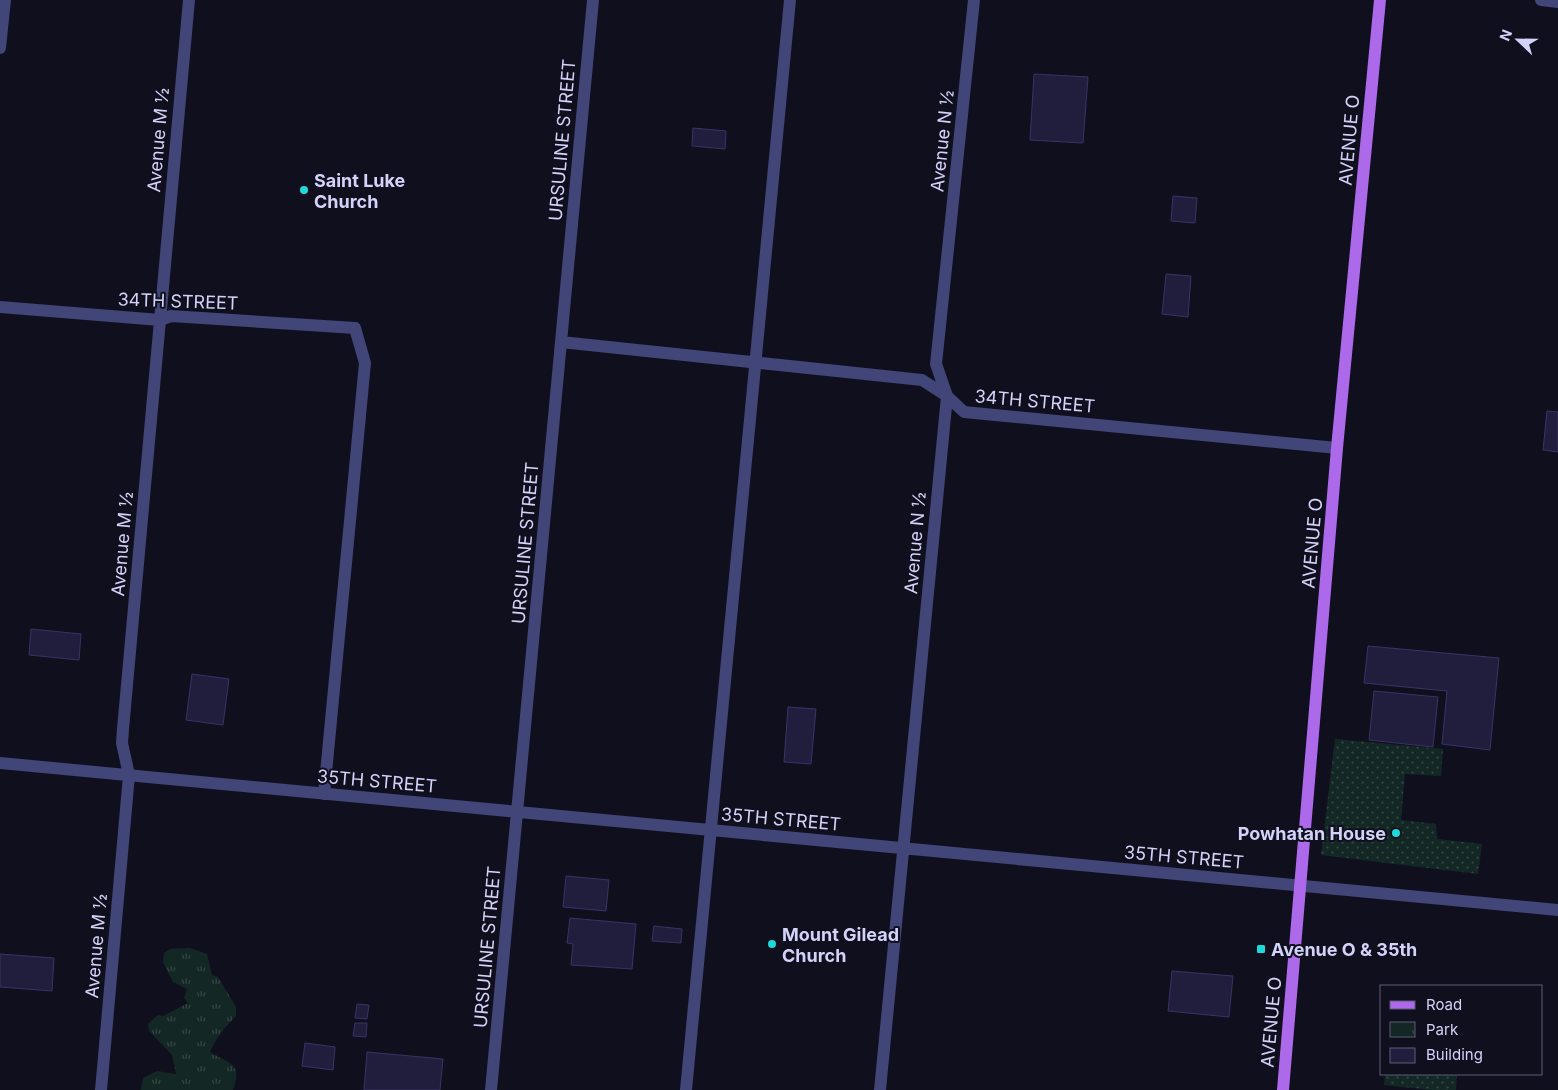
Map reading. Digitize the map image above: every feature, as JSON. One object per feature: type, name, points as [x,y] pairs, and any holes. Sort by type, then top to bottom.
[{"type":"main road","name":"AVENUE O","points":[[1284,1090],[1337,448],[1380,0]]},
{"type":"street","points":[[0,48],[5,0]]},
{"type":"street","name":"Avenue M ½","points":[[101,1090],[129,775],[122,743],[189,0]]},
{"type":"street","name":"URSULINE STREET","points":[[491,1090],[593,0]]},
{"type":"street","points":[[686,1090],[757,362],[790,0]]},
{"type":"street","name":"Avenue N ½","points":[[880,1090],[946,396],[936,364],[974,0]]},
{"type":"street","points":[[1541,0],[1558,2]]},
{"type":"street","name":"34TH STREET","points":[[0,307],[160,320],[171,316],[355,328],[365,363],[324,794]]},
{"type":"street","name":"34TH STREET","points":[[561,342],[922,380],[946,396],[964,412],[1337,448]]},
{"type":"street","name":"35TH STREET","points":[[0,763],[1558,910]]},
{"type":"green space","points":[[1335,739],[1443,749],[1441,776],[1405,774],[1401,820],[1436,824],[1437,839],[1482,844],[1478,874],[1321,855]]},
{"type":"green space","points":[[190,948],[207,954],[212,975],[218,977],[236,1007],[236,1016],[221,1033],[210,1052],[228,1062],[235,1069],[236,1081],[233,1090],[141,1090],[143,1078],[157,1071],[176,1074],[172,1055],[149,1031],[148,1024],[158,1015],[163,1016],[188,1003],[184,998],[187,989],[173,982],[163,962],[164,953],[170,949]]},
{"type":"green space","points":[[1385,1075],[1457,1075],[1456,1090],[1432,1090],[1384,1085]]},
{"type":"building","points":[[1034,74],[1088,77],[1083,143],[1030,140]]},
{"type":"building","points":[[693,128],[726,131],[725,149],[692,146]]},
{"type":"building","points":[[1173,196],[1197,198],[1195,223],[1171,221]]},
{"type":"building","points":[[1166,274],[1191,276],[1188,317],[1162,314]]},
{"type":"building","points":[[1547,411],[1558,412],[1558,452],[1543,450]]},
{"type":"building","points":[[31,629],[81,634],[79,660],[29,655]]},
{"type":"building","points":[[1368,646],[1499,658],[1490,750],[1442,744],[1447,691],[1364,683]]},
{"type":"building","points":[[192,674],[229,679],[223,725],[186,720]]},
{"type":"building","points":[[1374,691],[1438,697],[1433,747],[1369,740]]},
{"type":"building","points":[[788,707],[816,709],[811,764],[784,762]]},
{"type":"building","points":[[566,876],[609,880],[606,911],[563,907]]},
{"type":"building","points":[[570,918],[636,924],[632,969],[571,965],[573,944],[567,943]]},
{"type":"building","points":[[654,926],[682,929],[681,943],[652,941]]},
{"type":"building","points":[[0,954],[54,958],[52,991],[0,987]]},
{"type":"building","points":[[1172,971],[1233,976],[1229,1017],[1168,1011]]},
{"type":"building","points":[[357,1004],[369,1005],[367,1019],[355,1018]]},
{"type":"building","points":[[355,1023],[367,1023],[366,1037],[353,1036]]},
{"type":"building","points":[[305,1043],[335,1047],[333,1070],[302,1066]]},
{"type":"building","points":[[367,1052],[443,1059],[440,1090],[364,1090]]},
{"type":"place","name":"Saint Luke Church","points":[[304,190]]},
{"type":"place","name":"Powhatan House","points":[[1396,833]]},
{"type":"place","name":"Mount Gilead Church","points":[[772,944]]},
{"type":"place","name":"Avenue O & 35th","points":[[1261,949]]}]
